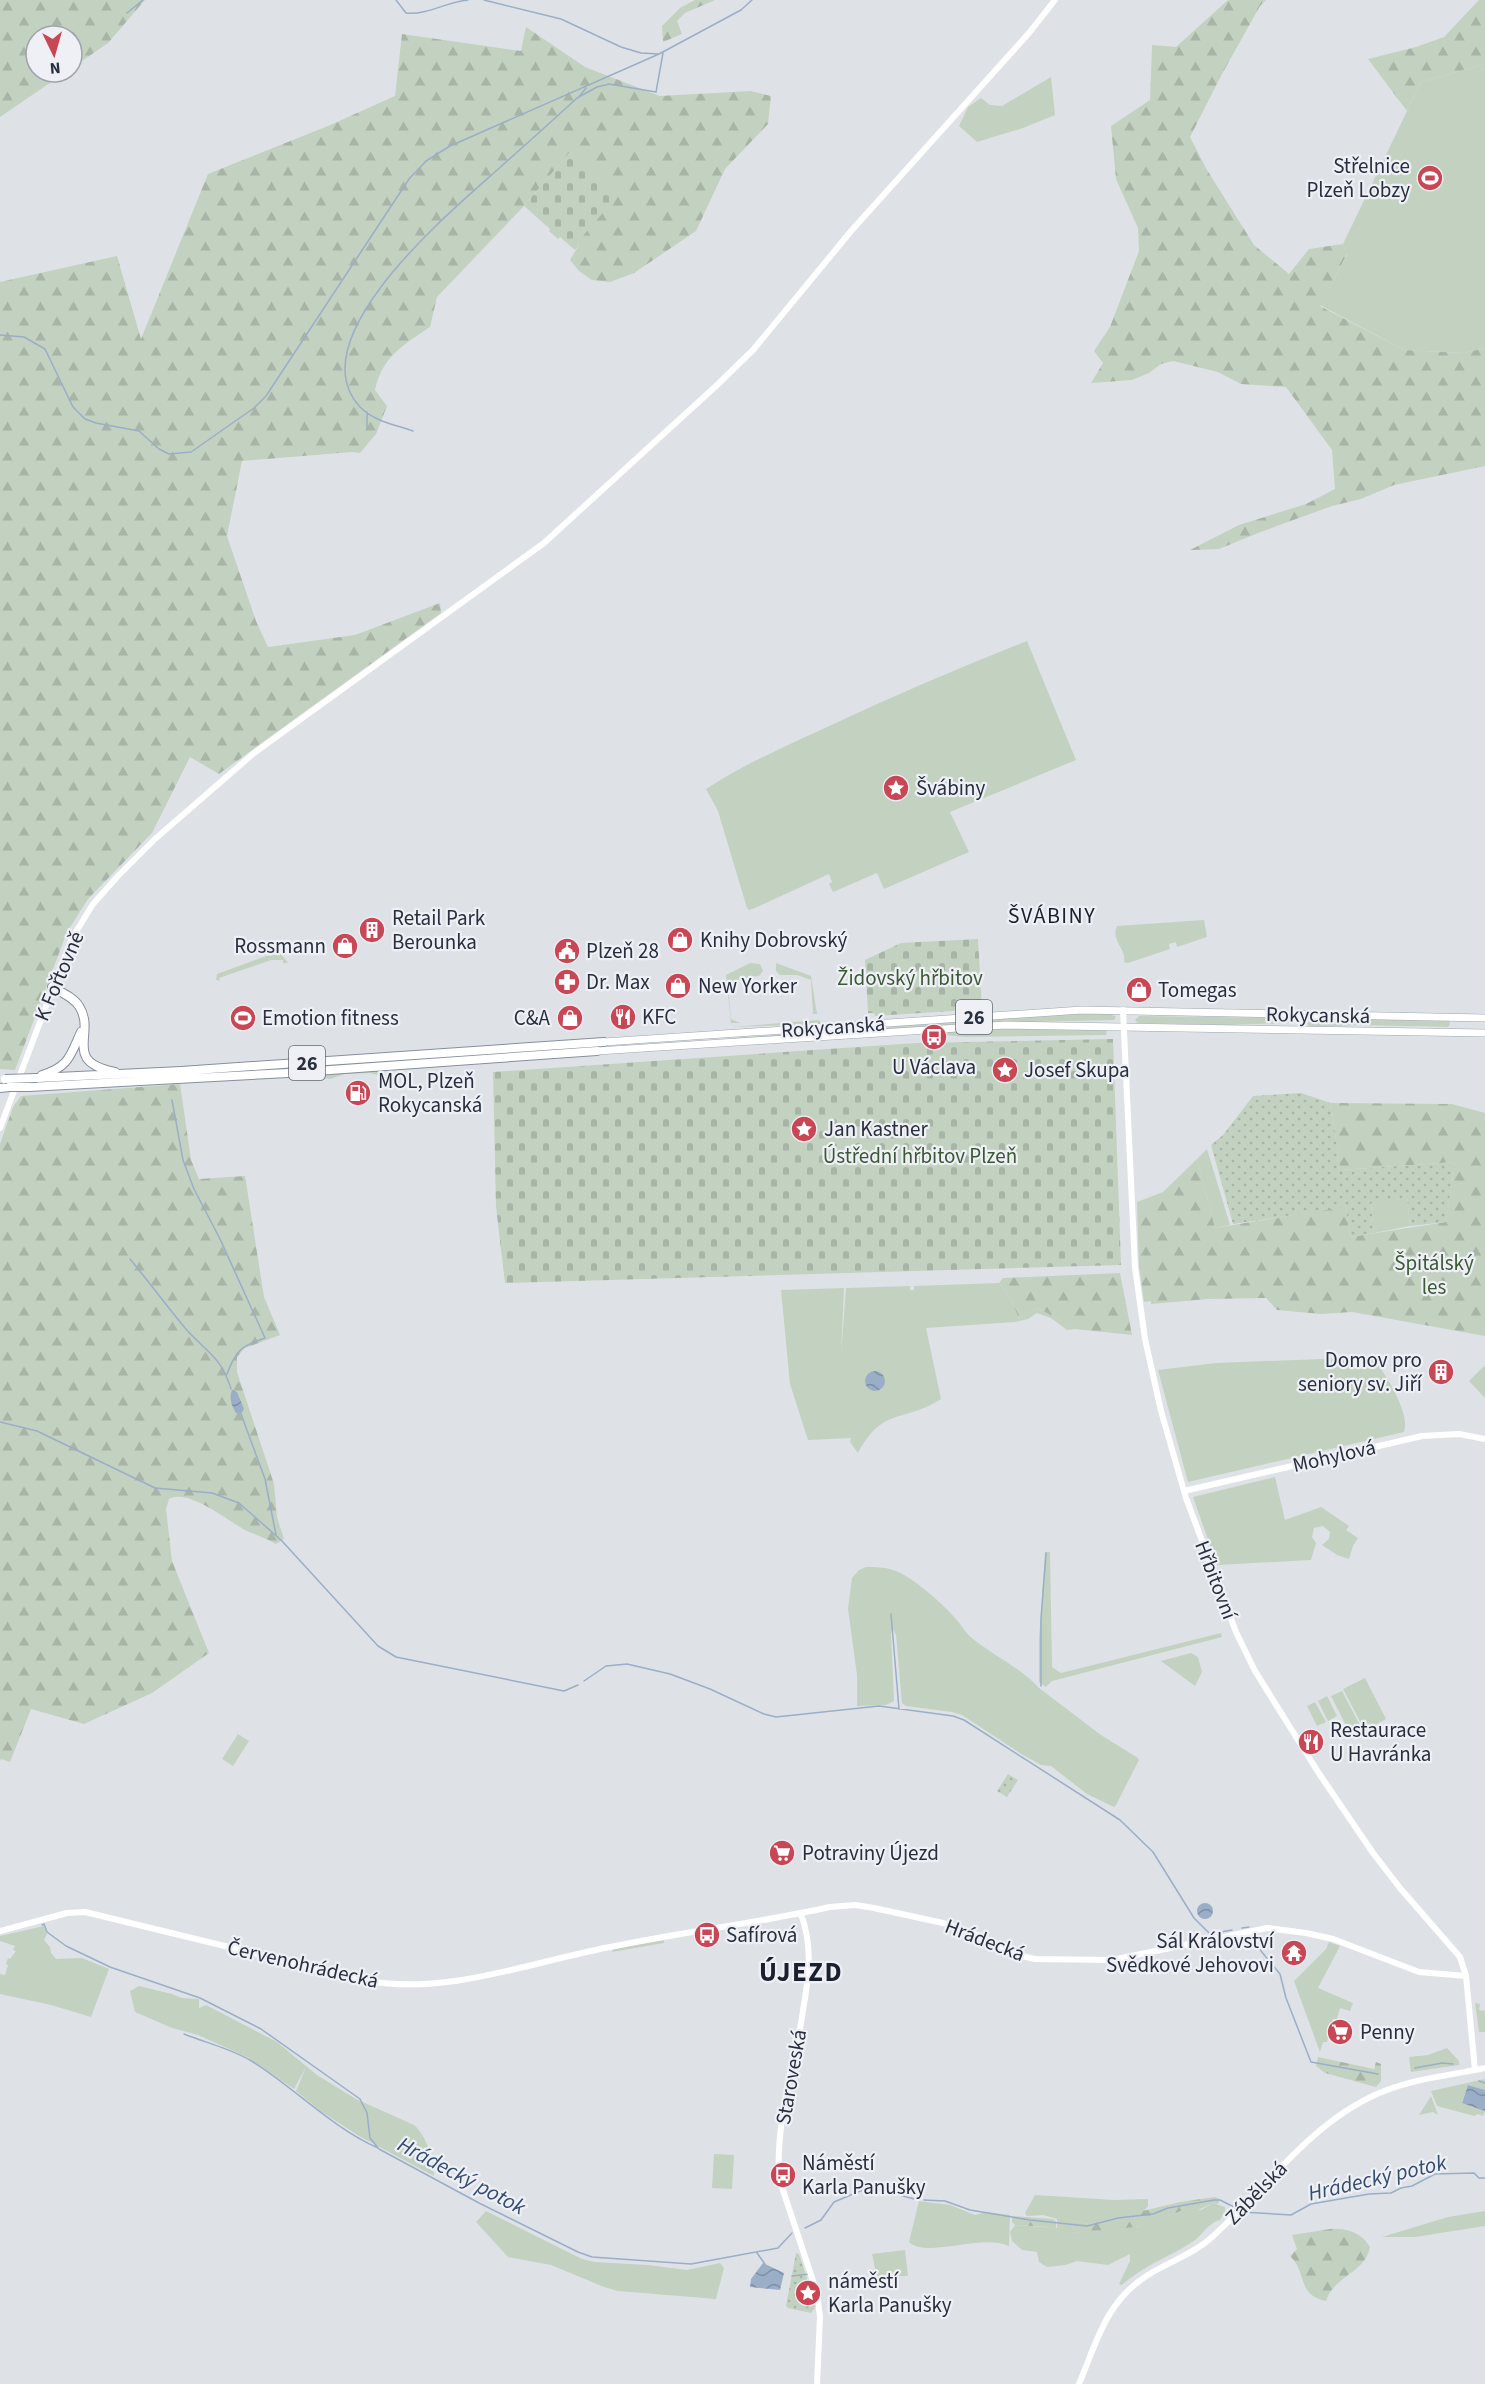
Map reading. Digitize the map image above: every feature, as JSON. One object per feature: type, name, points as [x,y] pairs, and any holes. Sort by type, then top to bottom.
[{"type":"highway","points":[[52,987],[75,1001],[83,1017],[83,1049],[88,1059],[99,1067],[128,1074]]},
{"type":"highway","points":[[37,1077],[56,1070],[69,1059],[82,1029],[83,1017]]},
{"type":"highway","name":"Rokycanská","points":[[183,1078],[604,1042]]},
{"type":"highway","name":"Rokycanská","points":[[183,1078],[597,1052]]},
{"type":"highway","name":"26","points":[[27,1082],[37,1077],[128,1074],[183,1078]]},
{"type":"highway","name":"26","points":[[3,1084],[183,1078]]},
{"type":"main road","name":"Rokycanská","points":[[604,1042],[1053,1011],[1123,1010],[1485,1018]]},
{"type":"main road","name":"Rokycanská","points":[[597,1052],[980,1026],[1124,1026],[1485,1033]]},
{"type":"street","name":"K Fořtovně","points":[[0,1128],[71,940],[93,904],[151,844],[254,753],[544,543],[708,394],[753,350],[852,230],[1022,41],[1055,0]]},
{"type":"street","name":"Hřbitovní","points":[[1123,1010],[1131,1224],[1136,1276],[1145,1339],[1161,1411],[1184,1491],[1236,1632],[1256,1671],[1317,1770],[1373,1853],[1460,1957],[1466,1976],[1475,2070]]},
{"type":"street","name":"Mohylová","points":[[1184,1491],[1422,1436],[1459,1434],[1485,1439]]},
{"type":"street","name":"Hrádecká","points":[[608,1947],[846,1905],[874,1908],[961,1928],[1029,1958],[1112,1960],[1254,1929],[1284,1930],[1333,1939],[1419,1972],[1466,1976]]},
{"type":"street","name":"Červenohrádecká","points":[[0,1931],[67,1913],[85,1912],[334,1973],[374,1982],[401,1984],[481,1976],[608,1947]]},
{"type":"street","name":"Staroveská","points":[[801,1914],[810,1951],[809,1979],[778,2154],[779,2178],[818,2293],[820,2346],[817,2384]]},
{"type":"street","name":"Zábělská","points":[[1079,2384],[1112,2308],[1128,2290],[1148,2274],[1203,2244],[1294,2154],[1328,2125],[1353,2108],[1389,2089],[1485,2068]]},
{"type":"green space","points":[[0,0],[145,0],[108,43],[84,60],[84,24],[24,24],[24,84],[48,84],[0,117]]},
{"type":"green space","points":[[695,0],[715,0],[685,13],[677,21],[682,34],[663,42],[662,26],[680,8]]},
{"type":"green space","points":[[1228,0],[1266,0],[1260,6],[1222,74],[1190,137],[1207,170],[1254,245],[1289,274],[1309,249],[1343,244],[1347,254],[1320,306],[1404,350],[1463,353],[1485,348],[1485,466],[1394,485],[1361,499],[1332,506],[1219,549],[1190,550],[1239,525],[1306,504],[1335,489],[1332,450],[1286,387],[1241,384],[1218,372],[1173,361],[1161,364],[1149,373],[1132,380],[1091,383],[1103,363],[1094,351],[1110,327],[1139,251],[1138,228],[1116,179],[1111,126],[1150,100],[1152,45],[1176,47]]},
{"type":"green space","points":[[1479,0],[1485,0],[1485,64],[1421,82],[1407,111],[1368,59],[1416,47],[1444,37]]},
{"type":"green space","points":[[526,27],[585,67],[660,96],[751,91],[771,96],[768,124],[725,169],[696,231],[634,273],[610,282],[592,280],[579,271],[570,260],[579,245],[570,152],[524,206],[437,297],[430,327],[388,360],[375,390],[387,406],[376,434],[360,453],[242,461],[227,536],[256,621],[268,647],[355,635],[440,603],[441,613],[219,774],[190,757],[152,833],[88,899],[67,932],[15,1070],[0,1069],[0,282],[117,256],[141,339],[208,174],[328,126],[395,96],[402,34],[521,51]]},
{"type":"green space","name":"Střelnice Plzeň Lobzy","points":[[1485,64],[1485,348],[1463,353],[1404,350],[1320,305],[1347,255],[1343,244],[1421,82]]},
{"type":"green space","points":[[1051,77],[1055,115],[1023,128],[977,142],[959,126],[968,107],[981,98],[990,105],[1002,106]]},
{"type":"green space","points":[[570,152],[619,194],[577,243],[579,245],[575,250],[560,237],[558,239],[524,206]]},
{"type":"green space","points":[[1027,641],[1076,760],[950,812],[969,852],[884,889],[877,873],[833,892],[829,884],[832,882],[829,874],[755,908],[749,910],[747,908],[718,811],[706,789],[779,749],[850,716]]},
{"type":"green space","points":[[1204,920],[1207,937],[1177,947],[1176,942],[1169,944],[1170,949],[1128,963],[1124,962],[1115,931],[1117,926]]},
{"type":"green space","name":"Židovský hřbitov","points":[[978,939],[982,1009],[875,1016],[874,1013],[868,1013],[865,960],[901,943]]},
{"type":"green space","points":[[281,954],[288,963],[283,963],[283,960],[271,960],[219,978],[220,981],[216,980],[217,974],[266,956]]},
{"type":"green space","points":[[750,963],[760,964],[763,971],[759,976],[742,978],[728,985],[731,1019],[740,1023],[731,1023],[726,975]]},
{"type":"green space","points":[[776,963],[811,976],[817,1014],[813,1014],[811,980],[797,975],[780,975],[776,971]]},
{"type":"green space","points":[[1068,1014],[1111,1014],[1116,1017],[1114,1020],[987,1023],[735,1040],[732,1038]]},
{"type":"green space","points":[[1139,1016],[1291,1018],[1293,1021],[1290,1023],[1229,1025],[1138,1023],[1135,1020]]},
{"type":"green space","points":[[1367,1019],[1449,1021],[1450,1024],[1448,1027],[1358,1025],[1309,1027],[1307,1023]]},
{"type":"green space","points":[[819,1020],[822,1024],[731,1027]]},
{"type":"green space","points":[[970,1029],[1107,1029],[1106,1035],[965,1037],[935,1034]]},
{"type":"green space","points":[[714,1039],[267,1070],[268,1069]]},
{"type":"green space","name":"Ústřední hřbitov Plzeň","points":[[1113,1039],[1121,1265],[505,1283],[496,1207],[493,1072],[916,1043]]},
{"type":"green space","points":[[385,1070],[377,1075],[345,1074],[330,1079],[314,1077],[314,1074]]},
{"type":"green space","points":[[180,1084],[191,1160],[199,1179],[245,1176],[264,1297],[280,1335],[245,1348],[237,1357],[237,1372],[274,1484],[277,1517],[284,1539],[276,1544],[245,1530],[197,1502],[177,1497],[169,1499],[166,1509],[172,1561],[209,1653],[152,1693],[84,1724],[31,1709],[10,1762],[1,1759],[0,1761],[0,1144],[13,1107],[21,1096]]},
{"type":"green space","points":[[1301,1093],[1331,1103],[1340,1170],[1455,1162],[1446,1222],[1410,1226],[1407,1197],[1371,1203],[1374,1233],[1350,1237],[1346,1207],[1233,1224],[1211,1145],[1223,1135],[1253,1096]]},
{"type":"green space","name":"Špitálský les","points":[[1331,1103],[1452,1104],[1485,1113],[1485,1336],[1352,1312],[1321,1314],[1277,1310],[1266,1298],[1208,1299],[1151,1304],[1151,1301],[1144,1302],[1139,1266],[1137,1202],[1163,1192],[1197,1159],[1215,1228],[1346,1206],[1350,1237],[1446,1222],[1455,1162],[1340,1170]]},
{"type":"green space","points":[[1207,1149],[1230,1225],[1215,1228],[1197,1159]]},
{"type":"green space","points":[[1407,1197],[1410,1226],[1374,1233],[1371,1202]]},
{"type":"green space","points":[[1120,1273],[1132,1335],[1075,1329],[1038,1308],[1019,1319],[1011,1299],[999,1283],[1003,1278]]},
{"type":"green space","points":[[999,1283],[1011,1299],[1019,1319],[1038,1308],[1075,1329],[1067,1330],[1051,1318],[1037,1313],[1028,1319],[1015,1322],[926,1328],[941,1399],[885,1422],[867,1438],[858,1453],[850,1442],[851,1438],[808,1440],[790,1384],[781,1290],[844,1288],[841,1354],[846,1288],[910,1286],[910,1290],[914,1290],[914,1286]]},
{"type":"green space","points":[[1373,1357],[1400,1404],[1404,1414],[1404,1432],[1188,1482],[1158,1370],[1216,1363]]},
{"type":"green space","points":[[1485,1365],[1485,1398],[1469,1381]]},
{"type":"green space","points":[[1275,1477],[1285,1520],[1321,1507],[1349,1526],[1346,1530],[1358,1538],[1349,1559],[1337,1555],[1322,1545],[1329,1539],[1330,1532],[1323,1526],[1314,1528],[1312,1537],[1316,1543],[1311,1560],[1217,1565],[1193,1497]]},
{"type":"green space","points":[[1045,1552],[1050,1552],[1052,1667],[1061,1673],[1221,1633],[1222,1637],[1052,1681],[1046,1687],[1039,1682],[1039,1640]]},
{"type":"green space","points":[[866,1567],[893,1570],[918,1584],[942,1605],[973,1639],[1024,1674],[1101,1735],[1138,1758],[1116,1805],[1114,1807],[1087,1794],[1051,1766],[1041,1765],[1023,1755],[962,1715],[906,1706],[902,1703],[896,1635],[893,1629],[891,1633],[894,1701],[886,1705],[857,1706],[857,1675],[848,1609],[852,1578],[859,1570]]},
{"type":"green space","points":[[1191,1653],[1198,1657],[1202,1672],[1195,1686],[1161,1661]]},
{"type":"green space","points":[[1365,1678],[1386,1719],[1365,1731],[1343,1689]]},
{"type":"green space","points":[[1342,1691],[1362,1729],[1351,1735],[1331,1696]]},
{"type":"green space","points":[[1327,1696],[1337,1716],[1328,1721],[1318,1701]]},
{"type":"green space","points":[[1315,1702],[1326,1722],[1317,1726],[1307,1706]]},
{"type":"green space","points":[[238,1734],[249,1741],[233,1766],[222,1759]]},
{"type":"green space","points":[[1008,1774],[1018,1780],[1007,1797],[997,1791]]},
{"type":"green space","points":[[44,1926],[47,1934],[44,1940],[56,1959],[82,1958],[109,1969],[91,2017],[51,2005],[0,1994],[0,1974],[5,1975],[8,1958],[10,1959],[16,1951],[13,1950],[15,1946],[0,1941],[0,1936]]},
{"type":"green space","points":[[664,1940],[664,1943],[612,1952],[613,1949]]},
{"type":"green space","points":[[1329,1942],[1340,1946],[1318,1988],[1353,2003],[1350,2011],[1340,2008],[1337,2019],[1333,2019],[1327,2042],[1323,2042],[1320,2052],[1294,1981],[1326,1949]]},
{"type":"green space","points":[[139,1986],[182,1998],[199,1999],[199,2008],[206,2005],[277,2042],[317,2075],[356,2099],[414,2125],[428,2148],[434,2176],[359,2136],[322,2112],[296,2091],[306,2067],[294,2089],[247,2057],[198,2035],[172,2028],[135,2012],[130,1991]]},
{"type":"green space","points":[[1475,2003],[1480,2004],[1479,2010],[1485,2011],[1485,2032],[1479,2032]]},
{"type":"green space","points":[[1447,2048],[1459,2061],[1459,2065],[1411,2072],[1409,2057],[1428,2055]]},
{"type":"green space","points":[[1318,2057],[1374,2069],[1376,2062],[1381,2064],[1381,2081],[1376,2087],[1325,2073],[1316,2066]]},
{"type":"green space","points":[[1485,2079],[1485,2090],[1468,2085],[1462,2102],[1485,2111],[1483,2116],[1478,2114],[1474,2116],[1437,2106],[1431,2091]]},
{"type":"green space","points":[[1431,2096],[1438,2115],[1433,2112],[1419,2115]]},
{"type":"green space","points":[[714,2154],[734,2155],[732,2189],[712,2188]]},
{"type":"green space","points":[[1035,2195],[1114,2200],[1148,2199],[1148,2206],[1144,2211],[1089,2224],[1070,2221],[1074,2233],[1138,2227],[1185,2210],[1201,2210],[1213,2203],[1225,2207],[1225,2212],[1220,2220],[1209,2226],[1195,2240],[1140,2271],[1122,2285],[1119,2284],[1130,2261],[1130,2254],[1108,2265],[1077,2261],[1047,2267],[1039,2262],[1037,2252],[1022,2250],[1012,2241],[1010,2232],[1015,2225],[1057,2228],[1057,2219],[1043,2215],[1027,2216],[1025,2213]]},
{"type":"green space","points":[[1215,2197],[1220,2199],[1218,2204],[1213,2203],[1198,2210],[1181,2211],[1145,2226],[1074,2233],[1069,2226],[1070,2221],[1089,2224],[1180,2202]]},
{"type":"green space","points":[[919,2201],[950,2205],[975,2215],[986,2212],[1010,2215],[1009,2246],[984,2242],[928,2248],[917,2247],[909,2242]]},
{"type":"green space","points":[[486,2211],[582,2259],[594,2262],[687,2270],[720,2263],[724,2268],[716,2299],[618,2291],[551,2265],[508,2257],[476,2222]]},
{"type":"green space","points":[[1485,2211],[1485,2226],[1415,2237],[1382,2237],[1448,2217]]},
{"type":"green space","points":[[1012,2216],[1053,2219],[1056,2221],[1056,2230],[1048,2227],[1015,2225],[1012,2222]]},
{"type":"green space","points":[[1342,2229],[1358,2234],[1370,2247],[1362,2263],[1335,2286],[1326,2301],[1310,2294],[1306,2289],[1299,2269],[1290,2256],[1297,2249],[1292,2235]]},
{"type":"green space","points":[[905,2250],[908,2276],[877,2276],[872,2254]]},
{"type":"green space","points":[[796,2253],[799,2254],[816,2306],[811,2313],[786,2306]]},
{"type":"water","points":[[875,1371],[882,1374],[885,1381],[882,1388],[875,1391],[868,1388],[865,1381],[868,1374]]},
{"type":"water","points":[[232,1390],[237,1392],[244,1409],[241,1414],[236,1413],[232,1404]]},
{"type":"water","points":[[1205,1903],[1211,1905],[1213,1911],[1211,1917],[1205,1919],[1199,1917],[1197,1911],[1199,1905]]},
{"type":"water","points":[[1468,2085],[1485,2090],[1485,2111],[1462,2103]]},
{"type":"water","points":[[763,2263],[784,2273],[780,2290],[750,2287],[751,2279]]},
{"type":"waterway","points":[[127,13],[143,0]]},
{"type":"waterway","points":[[396,0],[406,13],[468,0]]},
{"type":"waterway","points":[[484,0],[561,19],[621,47],[641,53],[659,54],[741,10],[752,0]]},
{"type":"waterway","points":[[413,431],[385,422],[365,412],[360,407],[346,379],[348,347],[363,313],[388,278],[417,245],[577,98],[597,87],[609,84],[656,92],[663,53]]},
{"type":"waterway","points":[[0,335],[24,337],[45,349],[73,407],[85,419],[139,431],[159,449],[169,454],[191,452],[254,408],[266,396],[409,179],[426,161],[450,146],[659,54]]},
{"type":"waterway","points":[[578,98],[586,88]]},
{"type":"waterway","points":[[367,412],[367,429]]},
{"type":"waterway","points":[[172,1100],[183,1160],[194,1189],[220,1239],[265,1338],[240,1350],[233,1359],[227,1374]]},
{"type":"waterway","points":[[130,1259],[185,1328],[218,1362],[231,1389]]},
{"type":"waterway","points":[[241,1414],[265,1479],[276,1535]]},
{"type":"waterway","points":[[0,1422],[37,1431],[155,1488],[212,1493],[239,1503],[282,1541],[378,1646],[396,1657],[564,1691],[578,1685]]},
{"type":"waterway","points":[[1041,1686],[1041,1619],[1046,1553]]},
{"type":"waterway","points":[[891,1614],[899,1709]]},
{"type":"waterway","points":[[584,1681],[606,1666],[627,1664],[670,1674],[776,1717],[879,1706],[953,1716],[964,1720],[1120,1820],[1153,1852],[1194,1918],[1210,1934],[1232,1930]]},
{"type":"waterway","name":"Hrádecký potok","points":[[42,1925],[44,1924],[47,1932],[66,1946],[110,1967],[200,1998],[261,2029],[360,2099],[367,2113],[370,2138],[379,2149],[479,2203],[578,2252],[592,2257],[691,2264],[778,2248],[792,2233]]},
{"type":"waterway","points":[[1242,1928],[1249,1927]]},
{"type":"waterway","points":[[1253,1935],[1261,1951],[1280,1974],[1286,1998],[1311,2062],[1378,2074]]},
{"type":"waterway","points":[[184,2034],[245,2057],[345,2130],[378,2148]]},
{"type":"waterway","points":[[1415,2068],[1442,2063],[1453,2064]]},
{"type":"waterway","points":[[1479,2081],[1485,2083]]},
{"type":"waterway","name":"Hrádecký potok","points":[[1242,2212],[1291,2215],[1311,2204],[1369,2194],[1391,2193],[1412,2186],[1435,2174],[1474,2173],[1479,2178],[1485,2178]]},
{"type":"waterway","name":"Hrádecký potok","points":[[805,2228],[821,2220],[834,2202],[870,2187],[918,2200]]},
{"type":"waterway","name":"Hrádecký potok","points":[[924,2200],[945,2201],[970,2210],[1030,2220],[1087,2226],[1214,2200],[1220,2200],[1238,2209]]},
{"type":"waterway","points":[[757,2253],[765,2264]]},
{"type":"waterway","points":[[792,2276],[809,2274]]},
{"type":"place","name":"Střelnice Plzeň Lobzy","points":[[1430,178]]},
{"type":"place","name":"Švábiny","points":[[896,788]]},
{"type":"place","name":"Retail Park Berounka","points":[[372,930]]},
{"type":"place","name":"Knihy Dobrovský","points":[[680,940]]},
{"type":"place","name":"Rossmann","points":[[345,946]]},
{"type":"place","name":"Plzeň 28","points":[[567,951]]},
{"type":"place","name":"Dr. Max","points":[[567,982]]},
{"type":"place","name":"New Yorker","points":[[678,986]]},
{"type":"place","name":"Tomegas","points":[[1139,990]]},
{"type":"place","name":"KFC","points":[[623,1017]]},
{"type":"place","name":"Emotion fitness","points":[[243,1018]]},
{"type":"place","name":"C&A","points":[[570,1018]]},
{"type":"place","name":"U Václava","points":[[934,1037]]},
{"type":"place","name":"Josef Skupa","points":[[1005,1070]]},
{"type":"place","name":"MOL, Plzeň Rokycanská","points":[[358,1093]]},
{"type":"place","name":"Jan Kastner","points":[[804,1129]]},
{"type":"place","name":"Domov pro seniory sv. Jiří","points":[[1441,1372]]},
{"type":"place","name":"Restaurace U Havránka","points":[[1311,1742]]},
{"type":"place","name":"Potraviny Újezd","points":[[782,1853]]},
{"type":"place","name":"Safírová","points":[[707,1935]]},
{"type":"place","name":"Sál Království Svědkové Jehovovi","points":[[1294,1953]]},
{"type":"place","name":"Penny","points":[[1340,2032]]},
{"type":"place","name":"Náměstí Karla Panušky","points":[[783,2175]]},
{"type":"place","name":"náměstí Karla Panušky","points":[[808,2293]]},
{"type":"district","name":"ŠVÁBINY","points":[[1052,915]]},
{"type":"district","name":"ÚJEZD","points":[[801,1972]]}]
